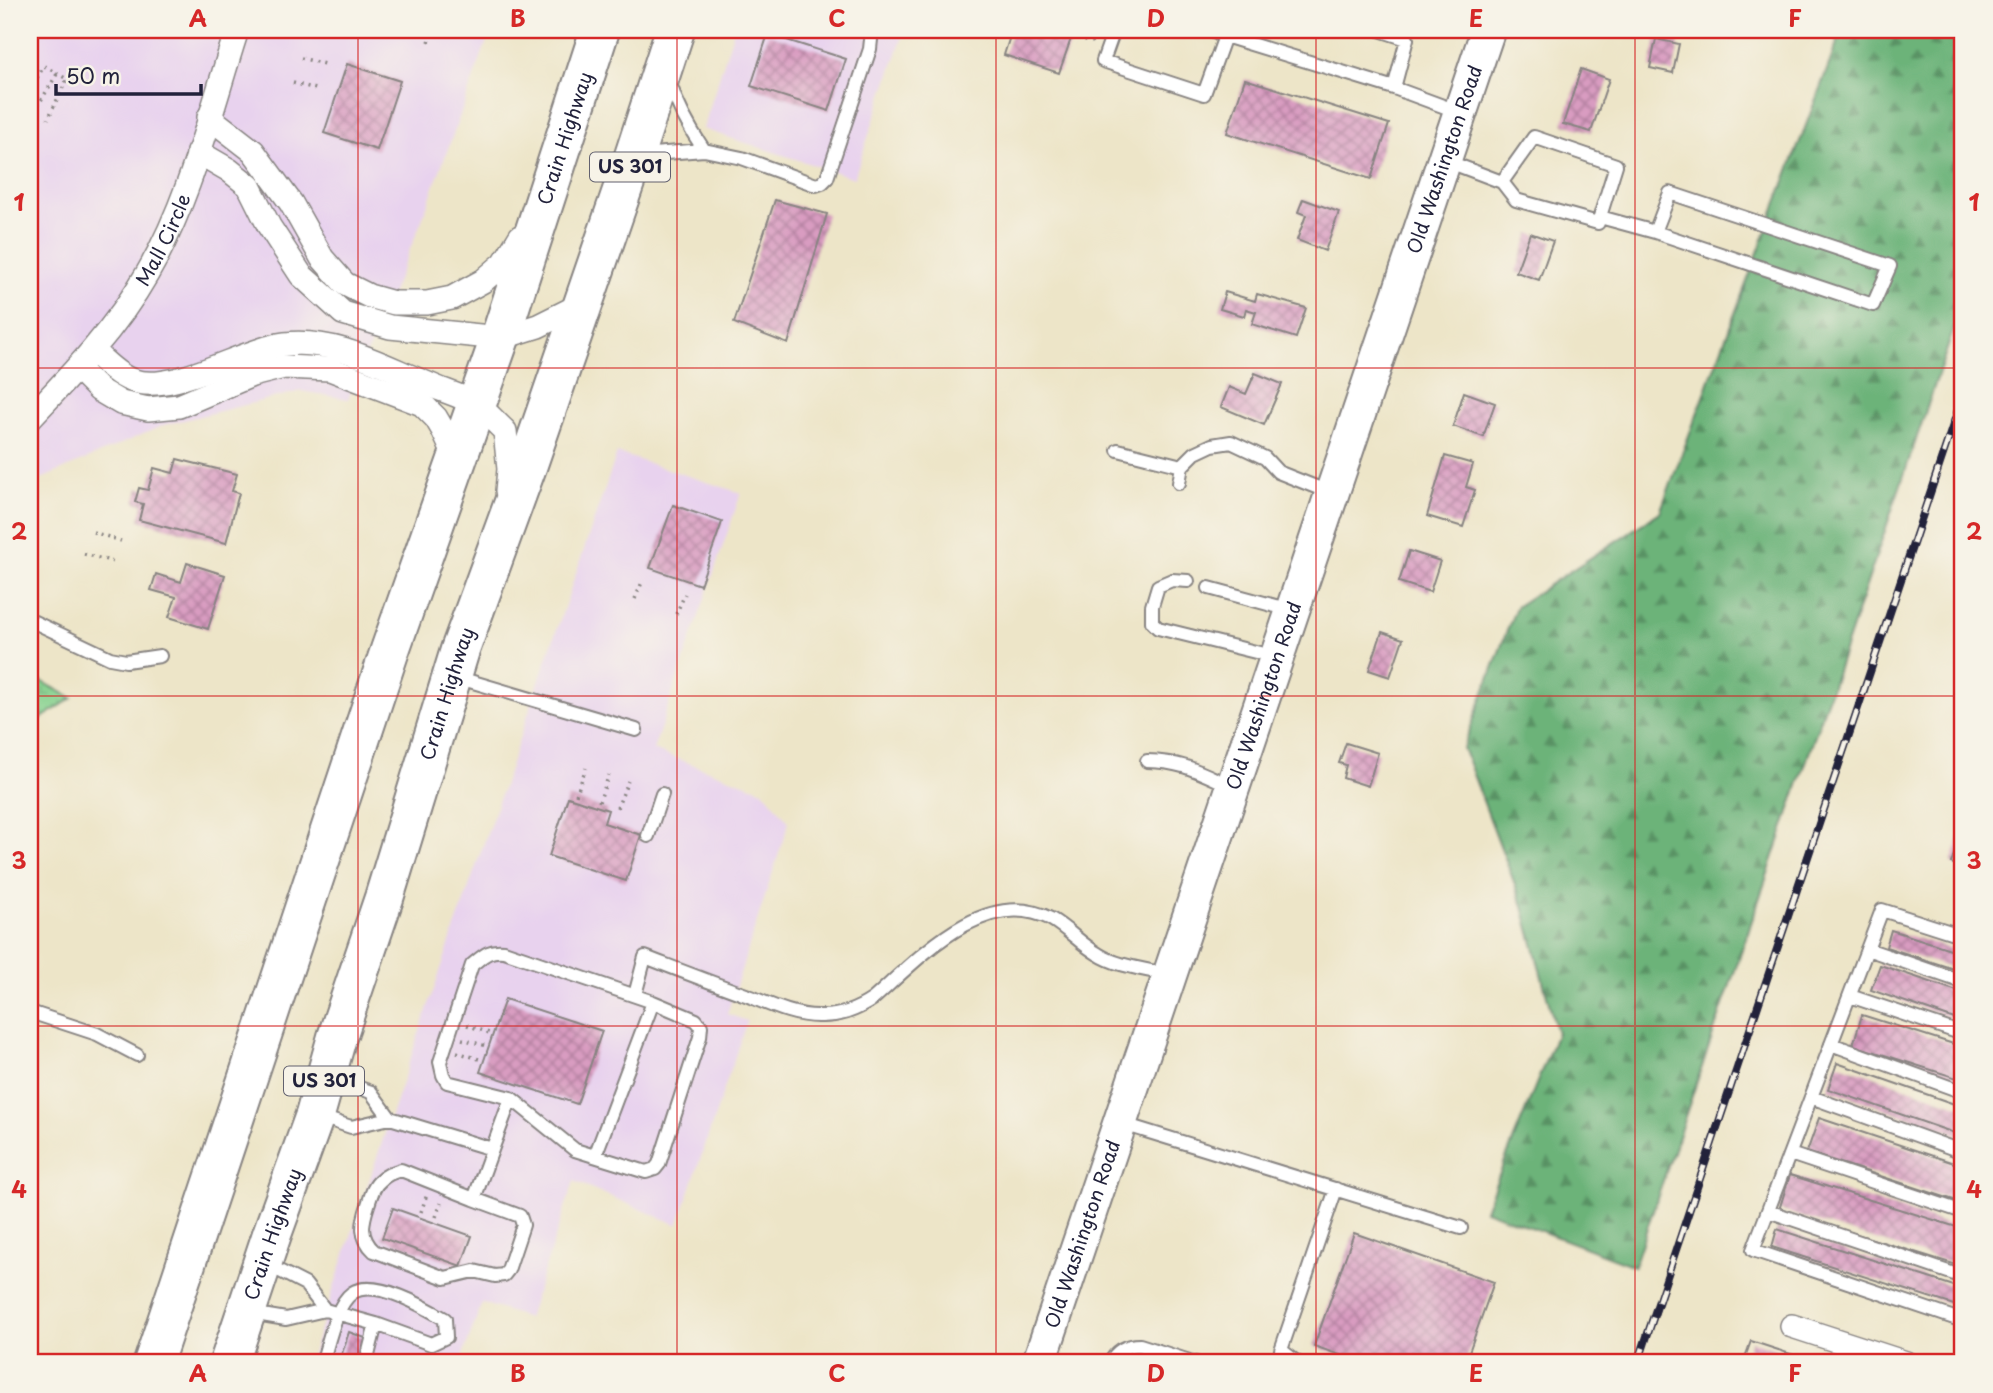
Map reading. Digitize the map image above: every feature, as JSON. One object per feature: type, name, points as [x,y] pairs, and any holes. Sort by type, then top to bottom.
[{"type":"highway","name":"Crain Highway","points":[[153,1363],[386,663],[500,338],[600,30]]},
{"type":"highway","name":"Crain Highway","points":[[229,1363],[315,1115],[452,676],[528,464],[669,47]]},
{"type":"main road","name":"Old Washington Road","points":[[1039,1363],[1488,30]]},
{"type":"street","name":"Mall Circle","points":[[30,418],[85,359],[129,302],[153,262],[186,191],[237,30]]},
{"type":"street","points":[[209,117],[253,151],[291,203],[322,258],[345,284],[369,296],[394,303],[427,303],[452,298],[483,281],[504,263],[544,199]]},
{"type":"street","points":[[198,152],[229,170],[249,186],[269,226],[301,275],[343,313],[390,327],[500,338],[538,327],[582,304]]},
{"type":"street","points":[[85,359],[145,385],[171,382],[274,346],[320,345],[362,356],[477,405],[505,431],[509,469],[504,531]]},
{"type":"street","points":[[85,359],[99,390],[121,403],[148,409],[179,406],[252,375],[284,367],[330,369],[422,404],[436,418],[457,461]]},
{"type":"street","points":[[1792,1326],[1906,1363]]},
{"type":"lane","points":[[634,156],[704,149],[742,158],[816,185],[822,183],[827,178],[866,62],[872,30]]},
{"type":"lane","points":[[1114,30],[1103,61],[1203,94],[1225,36]]},
{"type":"lane","points":[[1207,30],[1394,88],[1460,113]]},
{"type":"lane","points":[[1379,30],[1406,39],[1394,88]]},
{"type":"lane","points":[[669,47],[676,101],[704,149]]},
{"type":"lane","points":[[1444,160],[1502,182],[1516,200],[1598,223],[1616,165],[1534,137],[1502,182]]},
{"type":"lane","points":[[1600,217],[1655,232],[1873,304],[1890,266],[1670,193],[1655,232]]},
{"type":"lane","points":[[1179,483],[1182,466],[1195,453],[1212,445],[1231,442],[1265,458],[1278,472],[1332,494]]},
{"type":"lane","points":[[1118,450],[1182,466]]},
{"type":"lane","points":[[1188,581],[1172,580],[1158,586],[1152,606],[1152,622],[1158,628],[1277,657]]},
{"type":"lane","points":[[1209,588],[1292,611]]},
{"type":"lane","points":[[30,620],[110,657],[126,661],[160,656]]},
{"type":"lane","points":[[452,676],[636,730]]},
{"type":"lane","points":[[1147,761],[1190,767],[1233,787]]},
{"type":"lane","points":[[648,836],[663,794]]},
{"type":"lane","points":[[1963,936],[1882,909],[1753,1250],[1963,1321]]},
{"type":"lane","points":[[635,995],[645,957],[779,1008],[819,1016],[848,1012],[873,999],[957,930],[992,913],[1014,910],[1034,912],[1051,920],[1099,955],[1113,961],[1170,975]]},
{"type":"lane","points":[[494,949],[504,950],[635,995],[696,1020],[701,1026],[700,1037],[659,1164],[655,1169],[646,1172],[575,1150],[510,1098],[447,1082],[443,1074],[440,1062],[472,965],[494,949]]},
{"type":"lane","points":[[1867,949],[1963,982]]},
{"type":"lane","points":[[1850,996],[1963,1034]]},
{"type":"lane","points":[[595,1156],[653,1002]]},
{"type":"lane","points":[[30,1012],[97,1034],[137,1055]]},
{"type":"lane","points":[[1831,1044],[1963,1092]]},
{"type":"lane","points":[[326,1076],[371,1092],[390,1118]]},
{"type":"lane","points":[[1811,1097],[1963,1152]]},
{"type":"lane","points":[[474,1199],[510,1098]]},
{"type":"lane","points":[[315,1115],[351,1127],[390,1118],[492,1149]]},
{"type":"lane","points":[[1120,1123],[1461,1228]]},
{"type":"lane","points":[[1790,1154],[1963,1212]]},
{"type":"lane","points":[[401,1170],[474,1199],[520,1216],[523,1225],[508,1270],[503,1275],[474,1271],[445,1278],[374,1251],[364,1238],[362,1222],[374,1186],[390,1173],[401,1170]]},
{"type":"lane","points":[[1298,1363],[1281,1350],[1336,1189]]},
{"type":"lane","points":[[1768,1211],[1963,1277]]},
{"type":"lane","points":[[262,1262],[304,1284],[331,1311]]},
{"type":"lane","points":[[246,1312],[286,1319],[331,1311],[431,1344],[446,1337],[444,1319],[425,1307],[390,1292],[369,1288],[352,1293],[331,1311],[322,1363]]},
{"type":"lane","points":[[366,1363],[376,1324]]},
{"type":"lane","points":[[1110,1363],[1116,1352],[1132,1345],[1140,1345],[1196,1363]]},
{"type":"path","points":[[429,42],[434,30]]},
{"type":"path","points":[[301,58],[328,65]]},
{"type":"path","points":[[30,90],[44,66],[67,79],[48,119]]},
{"type":"path","points":[[34,112],[57,74]]},
{"type":"path","points":[[293,83],[320,89]]},
{"type":"path","points":[[93,532],[121,541]]},
{"type":"path","points":[[84,554],[114,562]]},
{"type":"path","points":[[635,599],[643,580]]},
{"type":"path","points":[[676,614],[684,594]]},
{"type":"path","points":[[576,795],[586,768]]},
{"type":"path","points":[[599,802],[609,775]]},
{"type":"path","points":[[617,808],[628,781]]},
{"type":"path","points":[[454,1021],[492,1034]]},
{"type":"path","points":[[447,1042],[487,1046]]},
{"type":"path","points":[[447,1042],[482,1060]]},
{"type":"shaded area","points":[[30,30],[491,30],[422,220],[348,399],[301,391],[164,425],[30,484]]},
{"type":"shaded area","points":[[734,30],[905,30],[854,178],[703,129]]},
{"type":"shaded area","points":[[617,453],[741,493],[653,750],[763,790],[789,822],[727,1014],[747,1021],[678,1225],[574,1181],[528,1318],[482,1303],[460,1363],[309,1363],[384,1136]]},
{"type":"green space","points":[[1842,30],[1963,30],[1963,302],[1634,1266],[1485,1210],[1557,1033],[1522,903],[1463,748],[1516,607],[1660,512]]},
{"type":"green space","points":[[30,675],[72,698],[30,726]]},
{"type":"building","points":[[1012,30],[1074,30],[1059,73],[1004,55]]},
{"type":"building","points":[[768,34],[846,59],[829,111],[751,86]]},
{"type":"building","points":[[1656,39],[1679,44],[1673,73],[1650,68]]},
{"type":"building","points":[[347,64],[400,81],[377,150],[324,133]]},
{"type":"building","points":[[1581,69],[1609,79],[1591,132],[1563,124]]},
{"type":"building","points":[[1245,79],[1389,124],[1371,179],[1227,133]]},
{"type":"building","points":[[1303,199],[1339,212],[1325,251],[1297,240],[1306,215],[1298,212]]},
{"type":"building","points":[[775,200],[827,214],[788,344],[734,323]]},
{"type":"building","points":[[1530,233],[1553,241],[1539,280],[1516,272]]},
{"type":"building","points":[[1225,292],[1255,301],[1257,294],[1306,308],[1296,338],[1252,324],[1256,312],[1246,309],[1244,316],[1220,309]]},
{"type":"building","points":[[1255,373],[1282,384],[1264,425],[1221,407],[1229,387],[1246,394]]},
{"type":"building","points":[[1464,392],[1495,403],[1483,437],[1453,426]]},
{"type":"building","points":[[1445,456],[1473,464],[1466,487],[1475,490],[1463,527],[1427,516]]},
{"type":"building","points":[[177,459],[237,474],[232,491],[239,493],[226,543],[139,520],[143,504],[135,502],[139,488],[148,490],[154,468],[173,473]]},
{"type":"building","points":[[673,505],[722,522],[700,585],[650,568]]},
{"type":"building","points":[[1409,551],[1440,561],[1430,592],[1399,582]]},
{"type":"building","points":[[187,563],[225,575],[208,629],[169,617],[176,597],[151,590],[156,574],[181,582]]},
{"type":"building","points":[[1382,632],[1403,639],[1390,677],[1369,670]]},
{"type":"building","points":[[1346,743],[1378,753],[1368,786],[1343,778],[1346,765],[1339,763]]},
{"type":"building","points":[[568,797],[608,810],[604,823],[641,835],[626,881],[549,856]]},
{"type":"building","points":[[1963,827],[1963,867],[1951,863]]},
{"type":"building","points":[[1891,930],[1963,953],[1963,972],[1886,947]]},
{"type":"building","points":[[1880,965],[1963,993],[1963,1022],[1871,990]]},
{"type":"building","points":[[505,999],[602,1031],[577,1104],[480,1072]]},
{"type":"building","points":[[1862,1015],[1963,1047],[1963,1080],[1853,1045]]},
{"type":"building","points":[[1837,1063],[1963,1107],[1963,1136],[1828,1089]]},
{"type":"building","points":[[1819,1118],[1963,1166],[1963,1203],[1807,1152]]},
{"type":"building","points":[[1790,1175],[1963,1229],[1963,1267],[1779,1210]]},
{"type":"building","points":[[393,1208],[472,1236],[461,1266],[382,1238]]},
{"type":"building","points":[[1777,1229],[1963,1289],[1963,1308],[1772,1247]]},
{"type":"building","points":[[1354,1233],[1494,1282],[1465,1363],[1362,1363],[1314,1346]]},
{"type":"building","points":[[349,1332],[368,1339],[360,1363],[339,1363]]},
{"type":"building","points":[[1751,1341],[1818,1363],[1743,1363]]},
{"type":"railway","points":[[1638,1363],[1963,395]]}]
